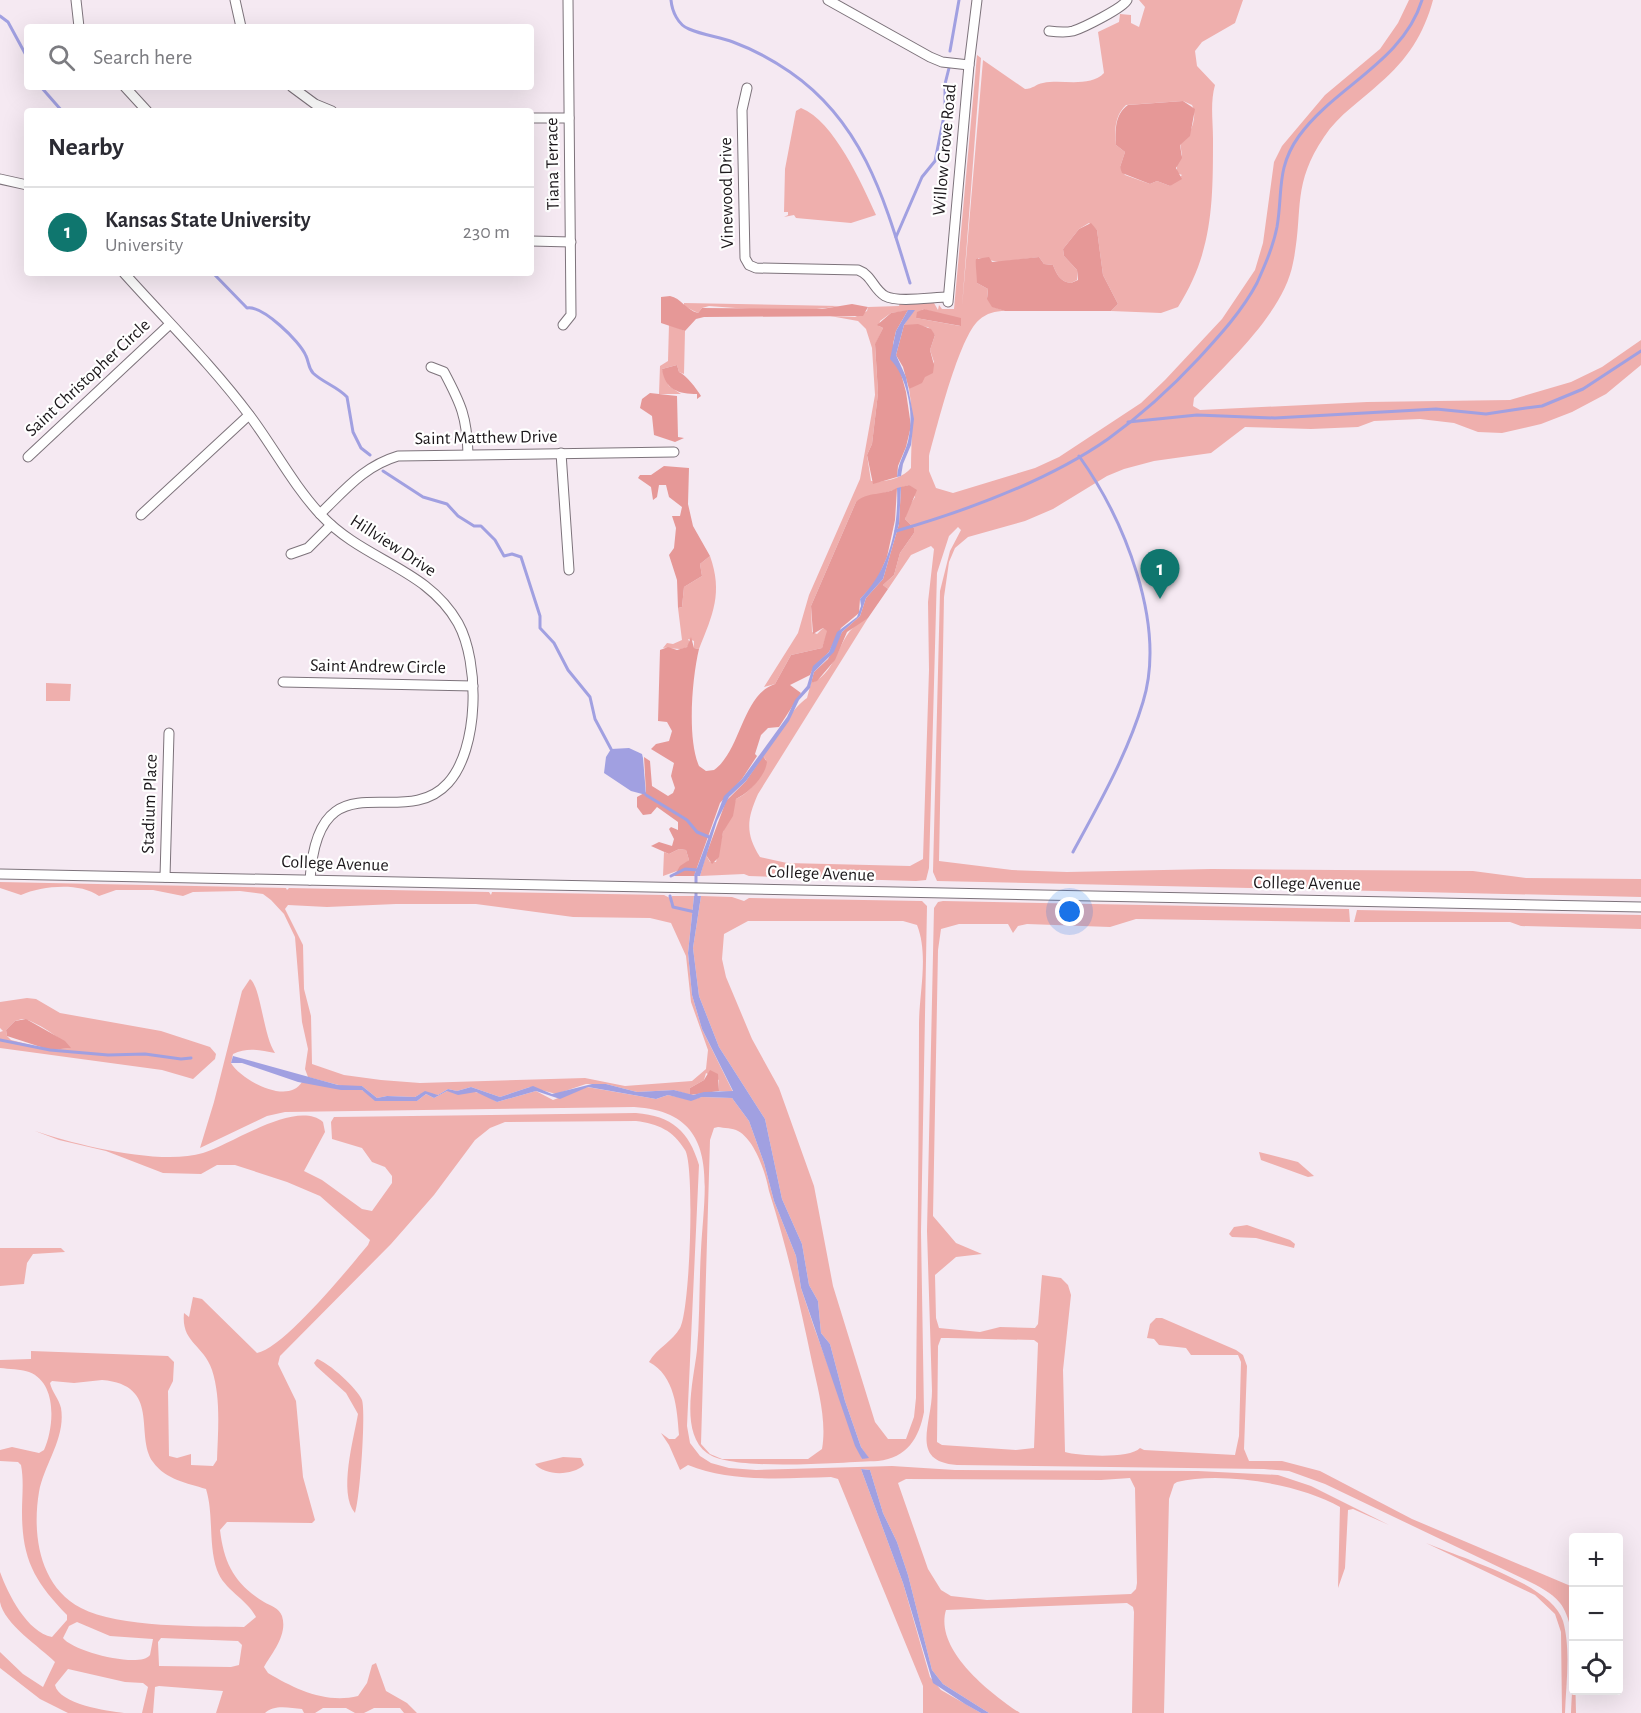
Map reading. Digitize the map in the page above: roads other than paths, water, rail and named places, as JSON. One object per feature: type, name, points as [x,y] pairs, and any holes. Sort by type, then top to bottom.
[{"type":"street","points":[[76,0],[79,24]]},
{"type":"street","points":[[235,0],[240,24]]},
{"type":"street","name":"Tiana Terrace","points":[[563,325],[571,315],[568,0]]},
{"type":"street","points":[[828,0],[930,57],[969,65]]},
{"type":"street","name":"Willow Grove Road","points":[[948,300],[977,0]]},
{"type":"street","points":[[1049,31],[1071,32],[1082,28],[1093,20],[1119,9],[1127,0]]},
{"type":"street","name":"Vinewood Drive","points":[[747,88],[742,110],[744,258],[749,265],[756,268],[858,270],[868,274],[885,296],[948,300]]},
{"type":"street","points":[[128,90],[144,108]]},
{"type":"street","points":[[296,90],[325,108]]},
{"type":"street","points":[[534,118],[569,118]]},
{"type":"street","points":[[0,179],[24,184]]},
{"type":"street","points":[[534,242],[571,242]]},
{"type":"street","name":"Hillview Drive","points":[[127,276],[249,415],[320,514],[331,525],[375,557],[416,578],[448,607],[468,645],[472,686],[468,743],[454,776],[440,792],[424,798],[405,802],[362,801],[346,806],[331,816],[318,833],[311,859],[310,880]]},
{"type":"street","name":"Saint Christopher Circle","points":[[28,457],[171,324]]},
{"type":"street","points":[[431,367],[444,372],[461,405],[466,419],[468,454]]},
{"type":"street","points":[[141,514],[249,415]]},
{"type":"street","name":"Saint Matthew Drive","points":[[320,514],[366,470],[380,461],[398,456],[674,452]]},
{"type":"street","points":[[561,453],[569,570]]},
{"type":"street","points":[[291,554],[308,548],[331,525]]},
{"type":"street","name":"Saint Andrew Circle","points":[[284,682],[472,686]]},
{"type":"street","name":"Stadium Place","points":[[165,877],[169,733]]},
{"type":"street","name":"College Avenue","points":[[0,874],[1641,907]]},
{"type":"water","points":[[908,310],[915,310],[904,325],[896,355],[906,377],[914,419],[911,445],[901,476],[897,477],[908,441],[911,417],[905,385],[890,359],[896,331]]},
{"type":"water","points":[[901,487],[899,524],[883,579],[866,598],[860,616],[842,632],[834,652],[814,672],[810,688],[799,700],[789,721],[746,781],[729,797],[717,821],[700,876],[694,876],[724,796],[742,779],[787,717],[795,700],[807,686],[813,666],[829,652],[837,632],[857,617],[861,606],[860,599],[878,575],[890,548],[896,518],[897,488]]},
{"type":"water","points":[[629,748],[642,754],[646,795],[631,791],[604,773],[606,757],[611,749]]},
{"type":"water","points":[[694,896],[701,896],[693,948],[699,996],[719,1047],[765,1119],[782,1199],[802,1244],[809,1285],[818,1301],[821,1333],[830,1344],[845,1401],[861,1447],[869,1458],[862,1459],[855,1446],[801,1288],[796,1256],[774,1201],[764,1163],[749,1121],[732,1098],[702,1097],[691,1101],[668,1095],[656,1099],[588,1087],[560,1099],[536,1091],[497,1102],[476,1092],[458,1095],[447,1091],[434,1098],[426,1094],[417,1101],[375,1101],[362,1090],[341,1090],[298,1082],[242,1063],[231,1063],[233,1056],[338,1085],[362,1086],[377,1098],[415,1097],[425,1091],[438,1095],[448,1089],[457,1091],[471,1087],[500,1097],[533,1086],[552,1094],[592,1084],[606,1084],[637,1092],[674,1090],[693,1095],[704,1092],[733,1091],[702,1029],[692,995],[688,953]]},
{"type":"water","points":[[861,1469],[870,1470],[883,1513],[897,1542],[908,1575],[932,1670],[943,1684],[989,1713],[981,1713],[933,1683],[903,1583]]},
{"type":"waterway","points":[[671,0],[676,17],[685,27],[733,42],[770,60],[790,72],[815,92],[836,115],[854,140],[881,194],[910,283]]},
{"type":"waterway","points":[[950,51],[959,0]]},
{"type":"waterway","points":[[896,531],[978,504],[1059,468],[1120,430],[1189,369],[1231,322],[1257,283],[1275,234],[1287,159],[1299,136],[1330,103],[1400,41],[1413,22],[1422,0]]},
{"type":"waterway","points":[[0,16],[8,22],[24,51]]},
{"type":"waterway","points":[[896,237],[922,177],[935,161],[945,111],[945,84],[949,68]]},
{"type":"waterway","points":[[44,90],[59,108]]},
{"type":"waterway","points":[[216,276],[247,308],[262,312],[289,333],[307,358],[313,373],[347,397],[353,432],[361,448],[370,455]]},
{"type":"waterway","points":[[1128,422],[1197,415],[1275,418],[1436,409],[1486,414],[1542,406],[1583,389],[1641,351]]},
{"type":"waterway","points":[[1073,852],[1112,779],[1129,741],[1143,702],[1149,672],[1149,640],[1145,606],[1137,573],[1111,510],[1096,481],[1079,456]]},
{"type":"waterway","points":[[383,471],[423,497],[447,504],[458,516],[474,526],[481,526],[495,540],[504,556],[512,554],[521,557],[540,616],[540,628],[554,643],[568,670],[590,697],[595,719],[611,749]]},
{"type":"waterway","points":[[646,795],[687,820],[697,832],[709,837]]},
{"type":"waterway","points":[[671,876],[685,869],[697,870]]},
{"type":"waterway","points":[[696,874],[696,898]]},
{"type":"waterway","points":[[670,896],[673,907],[695,912]]},
{"type":"waterway","points":[[0,1040],[50,1050],[191,1058]]},
{"type":"place","name":"Kansas State University","points":[[1160,599]]}]
